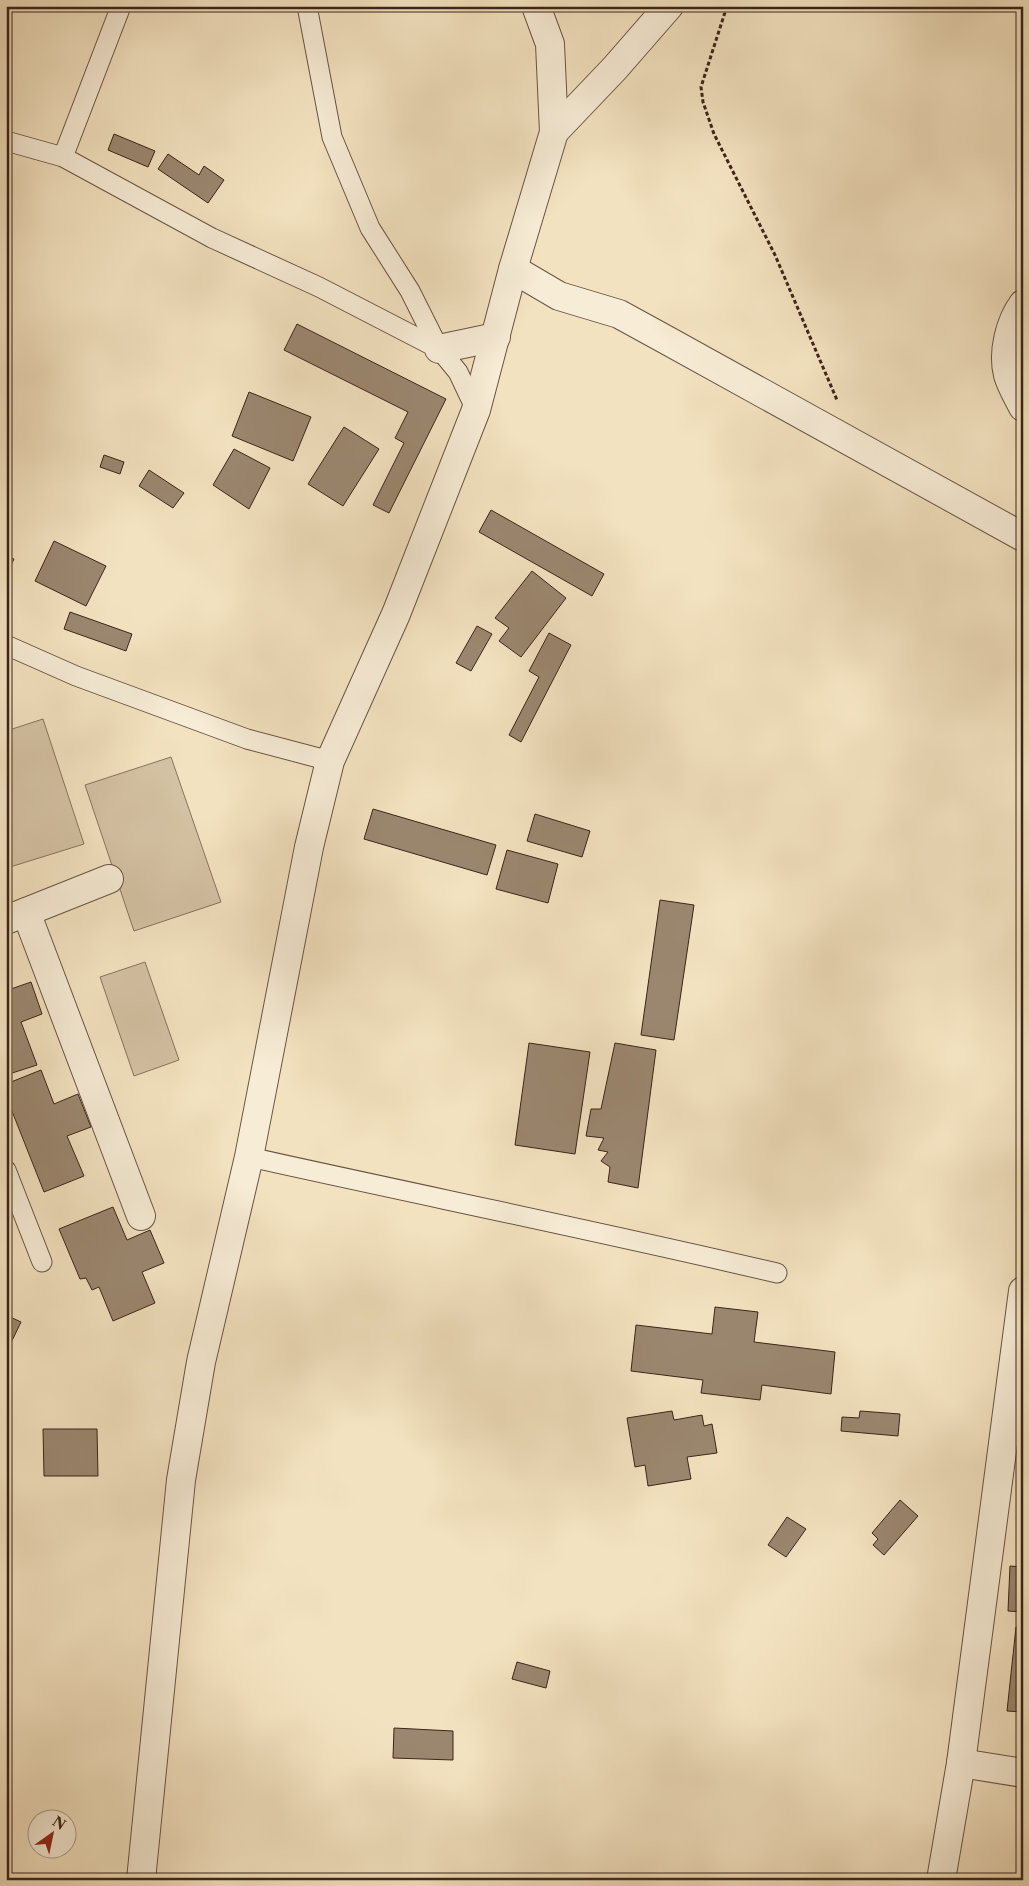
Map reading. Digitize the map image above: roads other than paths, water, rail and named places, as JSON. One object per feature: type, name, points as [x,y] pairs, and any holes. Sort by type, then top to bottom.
[{"type":"street","points":[[141,1880],[181,1480],[188,1430],[218,1282],[249,1157],[310,847],[330,761],[396,614],[476,410],[512,269],[554,132],[550,44],[536,6]]},
{"type":"street","points":[[554,132],[615,68],[669,6]]},
{"type":"street","points":[[512,269],[559,296],[619,314],[662,336],[1023,537]]},
{"type":"street","points":[[1023,304],[1018,310],[1006,347],[1008,374],[1023,407]]},
{"type":"street","points":[[439,349],[496,337]]},
{"type":"street","points":[[109,879],[16,916],[141,1216]]},
{"type":"street","points":[[941,1880],[1013,1445],[1023,1291]]},
{"type":"street","points":[[961,1763],[1023,1773]]},
{"type":"lane","points":[[63,157],[121,6]]},
{"type":"lane","points":[[307,6],[332,137],[370,228],[410,291],[439,349],[458,372],[476,410]]},
{"type":"lane","points":[[6,141],[63,157],[212,238],[319,287],[439,349]]},
{"type":"lane","points":[[6,645],[76,676],[247,739],[330,761]]},
{"type":"lane","points":[[249,1157],[421,1195],[547,1220],[777,1273]]},
{"type":"lane","points":[[6,1170],[42,1262]]}]
